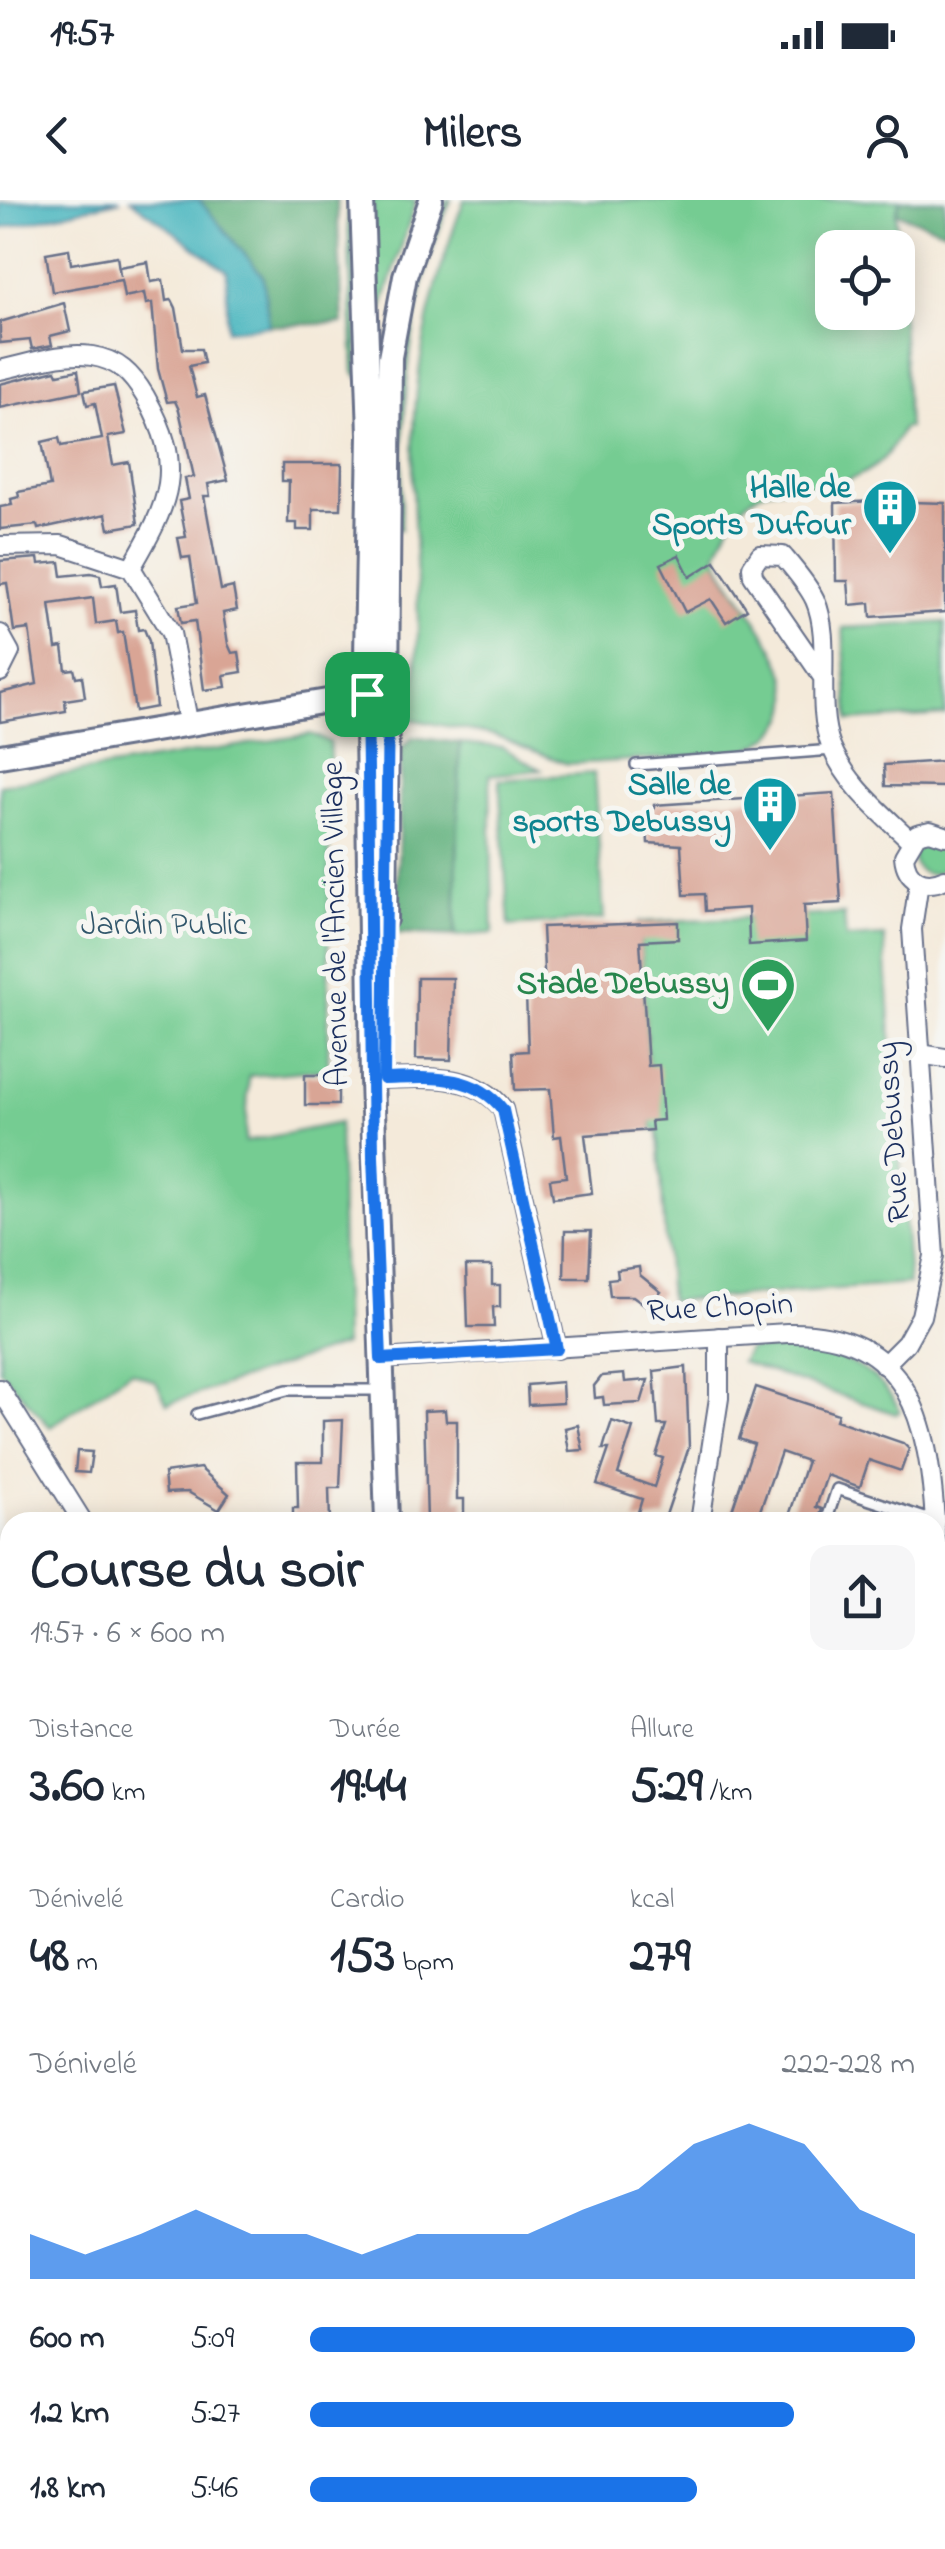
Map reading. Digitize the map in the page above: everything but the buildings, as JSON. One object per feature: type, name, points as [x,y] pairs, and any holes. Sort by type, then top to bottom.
[{"type":"street","name":"Avenue de l'Ancien Village","points":[[362,200],[378,693],[378,1227],[387,1512]]},
{"type":"street","name":"Avenue de l'Ancien Village","points":[[378,693],[390,357],[405,276],[431,200]]},
{"type":"street","points":[[0,370],[90,355],[114,362],[135,379],[161,425],[170,466],[158,519],[130,568]]},
{"type":"street","points":[[0,546],[61,544],[130,568],[171,634],[189,726]]},
{"type":"street","points":[[822,676],[753,576],[752,566],[760,555],[783,556],[816,601],[833,750],[852,782],[910,840],[926,832],[945,836]]},
{"type":"street","points":[[0,634],[10,652],[0,672]]},
{"type":"street","points":[[0,756],[378,693]]},
{"type":"street","name":"Rue Debussy","points":[[884,1365],[916,1325],[932,1275],[912,919],[919,882],[904,861],[910,840]]},
{"type":"street","points":[[919,882],[945,880]]},
{"type":"street","points":[[920,1054],[945,1058]]},
{"type":"street","points":[[378,1079],[457,1080],[488,1095],[503,1110],[557,1349]]},
{"type":"street","name":"Rue Chopin","points":[[381,1359],[814,1334],[850,1345],[884,1365],[904,1386],[921,1418],[936,1512]]},
{"type":"street","points":[[702,1512],[719,1398],[719,1337]]},
{"type":"street","points":[[0,1389],[78,1512]]},
{"type":"lane","points":[[636,764],[833,750]]},
{"type":"lane","points":[[197,1414],[287,1390],[382,1390]]},
{"type":"lane","points":[[830,1512],[838,1489],[925,1512]]},
{"type":"green space","points":[[199,200],[337,200],[343,323],[269,326],[263,276]]},
{"type":"green space","points":[[347,200],[351,200],[359,378],[354,372]]},
{"type":"green space","points":[[372,200],[416,200],[377,325]]},
{"type":"green space","points":[[447,200],[451,200],[435,240],[415,321],[405,403],[401,529],[396,529],[402,403],[411,321],[431,240]]},
{"type":"green space","points":[[464,200],[900,200],[897,230],[815,230],[815,330],[903,330],[908,428],[903,428],[880,462],[851,479],[766,490],[748,501],[732,521],[717,554],[722,570],[768,638],[787,683],[789,704],[782,723],[765,740],[736,754],[567,764],[494,735],[409,719],[418,631],[413,483],[415,408],[424,339],[440,271]]},
{"type":"green space","points":[[900,200],[945,200],[945,231],[896,213]]},
{"type":"green space","points":[[945,622],[945,715],[849,721],[843,628]]},
{"type":"green space","name":"Jardin Public","points":[[311,734],[330,742],[328,1069],[249,1076],[245,1142],[339,1123],[344,1345],[167,1404],[156,1382],[131,1371],[50,1427],[0,1370],[0,785]]},
{"type":"green space","points":[[413,737],[460,743],[455,936],[396,933],[401,749]]},
{"type":"green space","points":[[460,743],[502,747],[541,770],[490,775],[493,933],[455,936]]},
{"type":"green space","points":[[594,773],[604,919],[509,926],[499,780]]},
{"type":"green space","points":[[930,840],[942,845],[946,863],[942,869],[930,874],[918,869],[913,857],[918,845]]},
{"type":"green space","name":"Stade Debussy","points":[[844,914],[846,938],[884,936],[909,1284],[669,1301],[658,1131],[652,1130],[639,922]]},
{"type":"green space","points":[[806,1348],[861,1368],[883,1386],[900,1411],[896,1414],[741,1362],[748,1349]]},
{"type":"water","points":[[121,200],[0,229],[0,203]]},
{"type":"water","points":[[131,200],[199,200],[263,276],[269,326],[227,330],[227,271]]},
{"type":"place","name":"Halle de Sports Dufour","points":[[890,556]]},
{"type":"place","name":"Salle de sports Debussy","points":[[770,853]]},
{"type":"place","name":"Stade Debussy","points":[[768,1034]]},
{"type":"route","points":[[388,691],[384,1079],[457,1080],[488,1095],[503,1110],[557,1349],[381,1359],[373,1156],[367,694],[388,691]]}]
